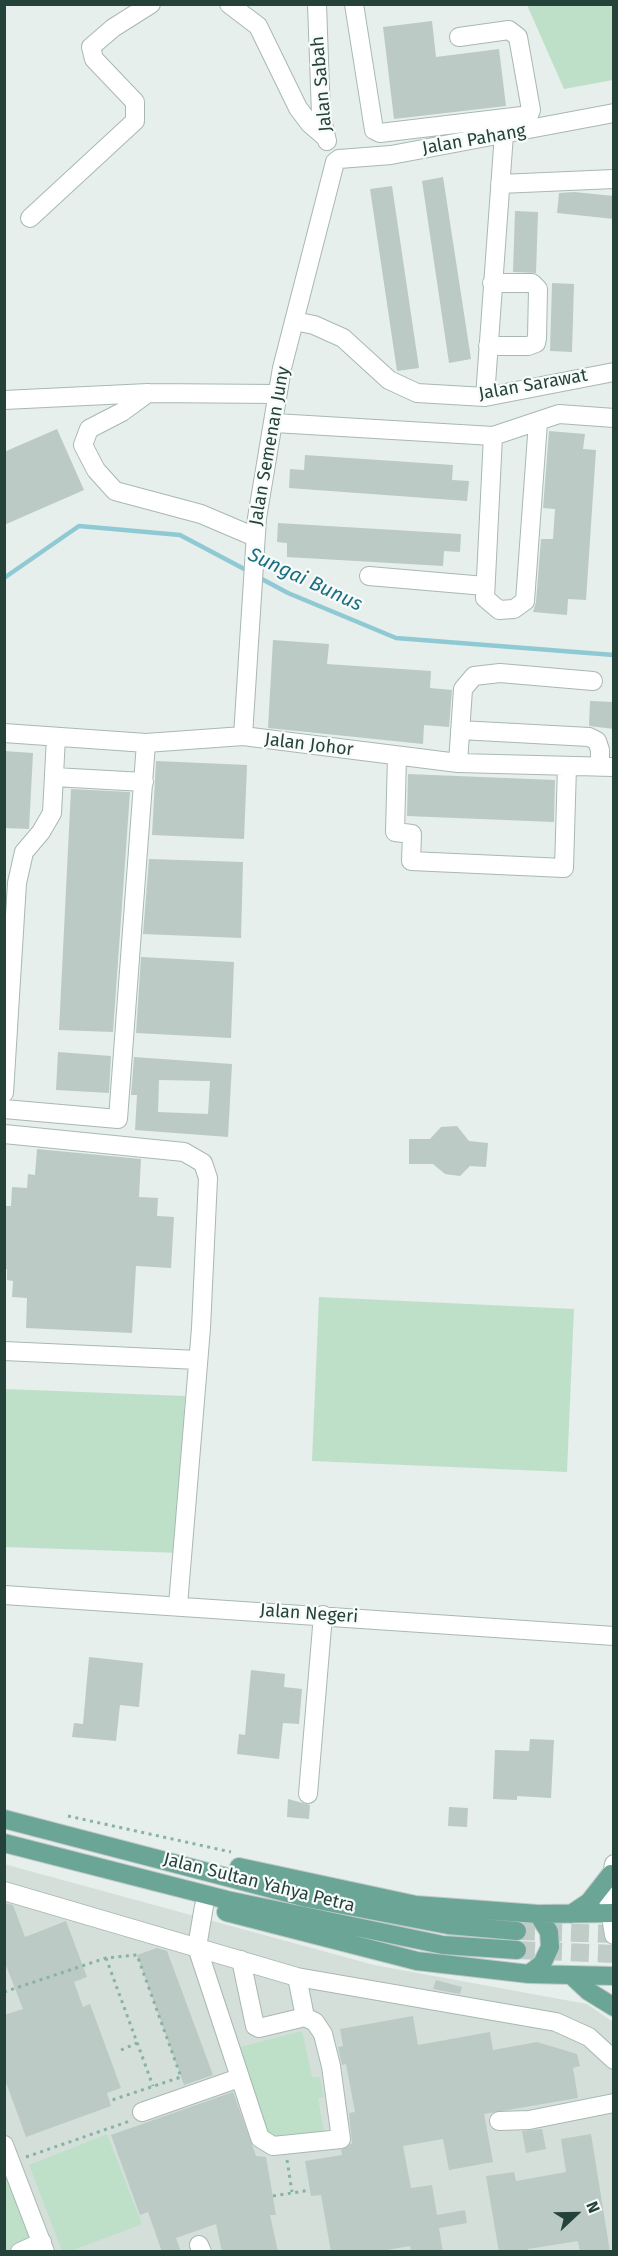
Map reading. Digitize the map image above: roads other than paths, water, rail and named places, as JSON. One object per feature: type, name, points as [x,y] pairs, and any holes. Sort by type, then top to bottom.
[{"type":"main road","name":"Jalan Sultan Yahya Petra","points":[[4,1819],[307,1898],[448,1925],[517,1931]]},
{"type":"main road","name":"Jalan Sultan Yahya Petra","points":[[4,1843],[227,1900],[443,1945],[517,1950]]},
{"type":"main road","points":[[169,1861],[216,1862],[416,1905],[538,1914],[611,1913]]},
{"type":"main road","points":[[571,1914],[589,1902],[612,1869]]},
{"type":"main road","points":[[153,1881],[193,1903],[417,1961],[529,1974],[614,1976]]},
{"type":"main road","points":[[529,1974],[542,1964],[550,1947],[549,1932],[538,1914]]},
{"type":"main road","points":[[572,1976],[588,1991],[614,2007]]},
{"type":"street","points":[[30,218],[135,121],[135,102],[94,59],[91,47],[113,28],[152,4]]},
{"type":"street","points":[[229,4],[258,26],[298,108],[310,124],[325,137]]},
{"type":"street","name":"Jalan Sabah","points":[[316,4],[321,115],[325,137],[335,162]]},
{"type":"street","points":[[354,4],[374,130],[380,133],[523,123],[531,110],[518,37],[509,30],[459,37]]},
{"type":"street","name":"Jalan Pahang","points":[[335,162],[339,159],[391,155],[504,134],[523,123],[614,113]]},
{"type":"street","points":[[485,397],[504,134]]},
{"type":"street","name":"Jalan Semenan Juny","points":[[243,736],[254,544],[277,394],[335,162]]},
{"type":"street","points":[[500,184],[614,179]]},
{"type":"street","points":[[488,346],[528,346],[536,343],[537,338],[538,289],[532,284],[492,283]]},
{"type":"street","name":"Jalan Sarawat","points":[[294,321],[314,325],[343,338],[389,380],[417,393],[485,397],[614,372]]},
{"type":"street","points":[[4,400],[148,393],[277,394]]},
{"type":"street","points":[[148,393],[122,412],[89,429],[83,445],[96,470],[115,491],[201,514],[254,544]]},
{"type":"street","points":[[274,423],[493,436],[559,414],[614,418]]},
{"type":"street","points":[[493,436],[485,598],[499,610],[514,609],[525,600],[538,422]]},
{"type":"street","points":[[369,576],[485,586]]},
{"type":"street","points":[[458,763],[463,689],[474,676],[500,673],[593,681]]},
{"type":"street","points":[[460,730],[589,737],[597,741],[607,767]]},
{"type":"street","name":"Jalan Johor","points":[[4,733],[146,743],[243,736],[458,763],[607,767]]},
{"type":"street","points":[[4,1093],[17,883],[24,852],[42,832],[52,813],[56,737]]},
{"type":"street","points":[[4,1109],[118,1119],[146,743]]},
{"type":"street","points":[[397,756],[394,832],[412,834],[411,861],[564,868],[567,766]]},
{"type":"street","points":[[54,777],[144,782]]},
{"type":"street","points":[[4,1134],[184,1152],[203,1163],[208,1178],[198,1360],[178,1605]]},
{"type":"street","points":[[4,1351],[198,1360]]},
{"type":"street","name":"Jalan Negeri","points":[[4,1595],[614,1636]]},
{"type":"street","points":[[308,1794],[323,1615]]},
{"type":"street","points":[[612,1869],[611,1913],[614,1935]]},
{"type":"street","points":[[4,1891],[297,1977],[556,2022],[589,2037],[614,2060]]},
{"type":"street","points":[[204,1906],[197,1947],[260,2138],[273,2146],[341,2139],[331,2066],[323,2034],[315,2022],[305,2018],[264,2028],[255,2025],[241,1960]]},
{"type":"street","points":[[297,1977],[305,2018]]},
{"type":"street","points":[[139,2119],[239,2078]]},
{"type":"street","points":[[499,2121],[529,2120],[614,2103]]},
{"type":"street","points":[[5,2148],[44,2247],[20,2252]]},
{"type":"waterway","name":"Sungai Bunus","points":[[4,578],[79,526],[180,535],[248,571]]},
{"type":"waterway","name":"Sungai Bunus","points":[[258,577],[288,593],[396,638],[614,655]]},
{"type":"tunnel","points":[[517,1931],[614,1934]]},
{"type":"tunnel","points":[[517,1950],[614,1954]]}]
